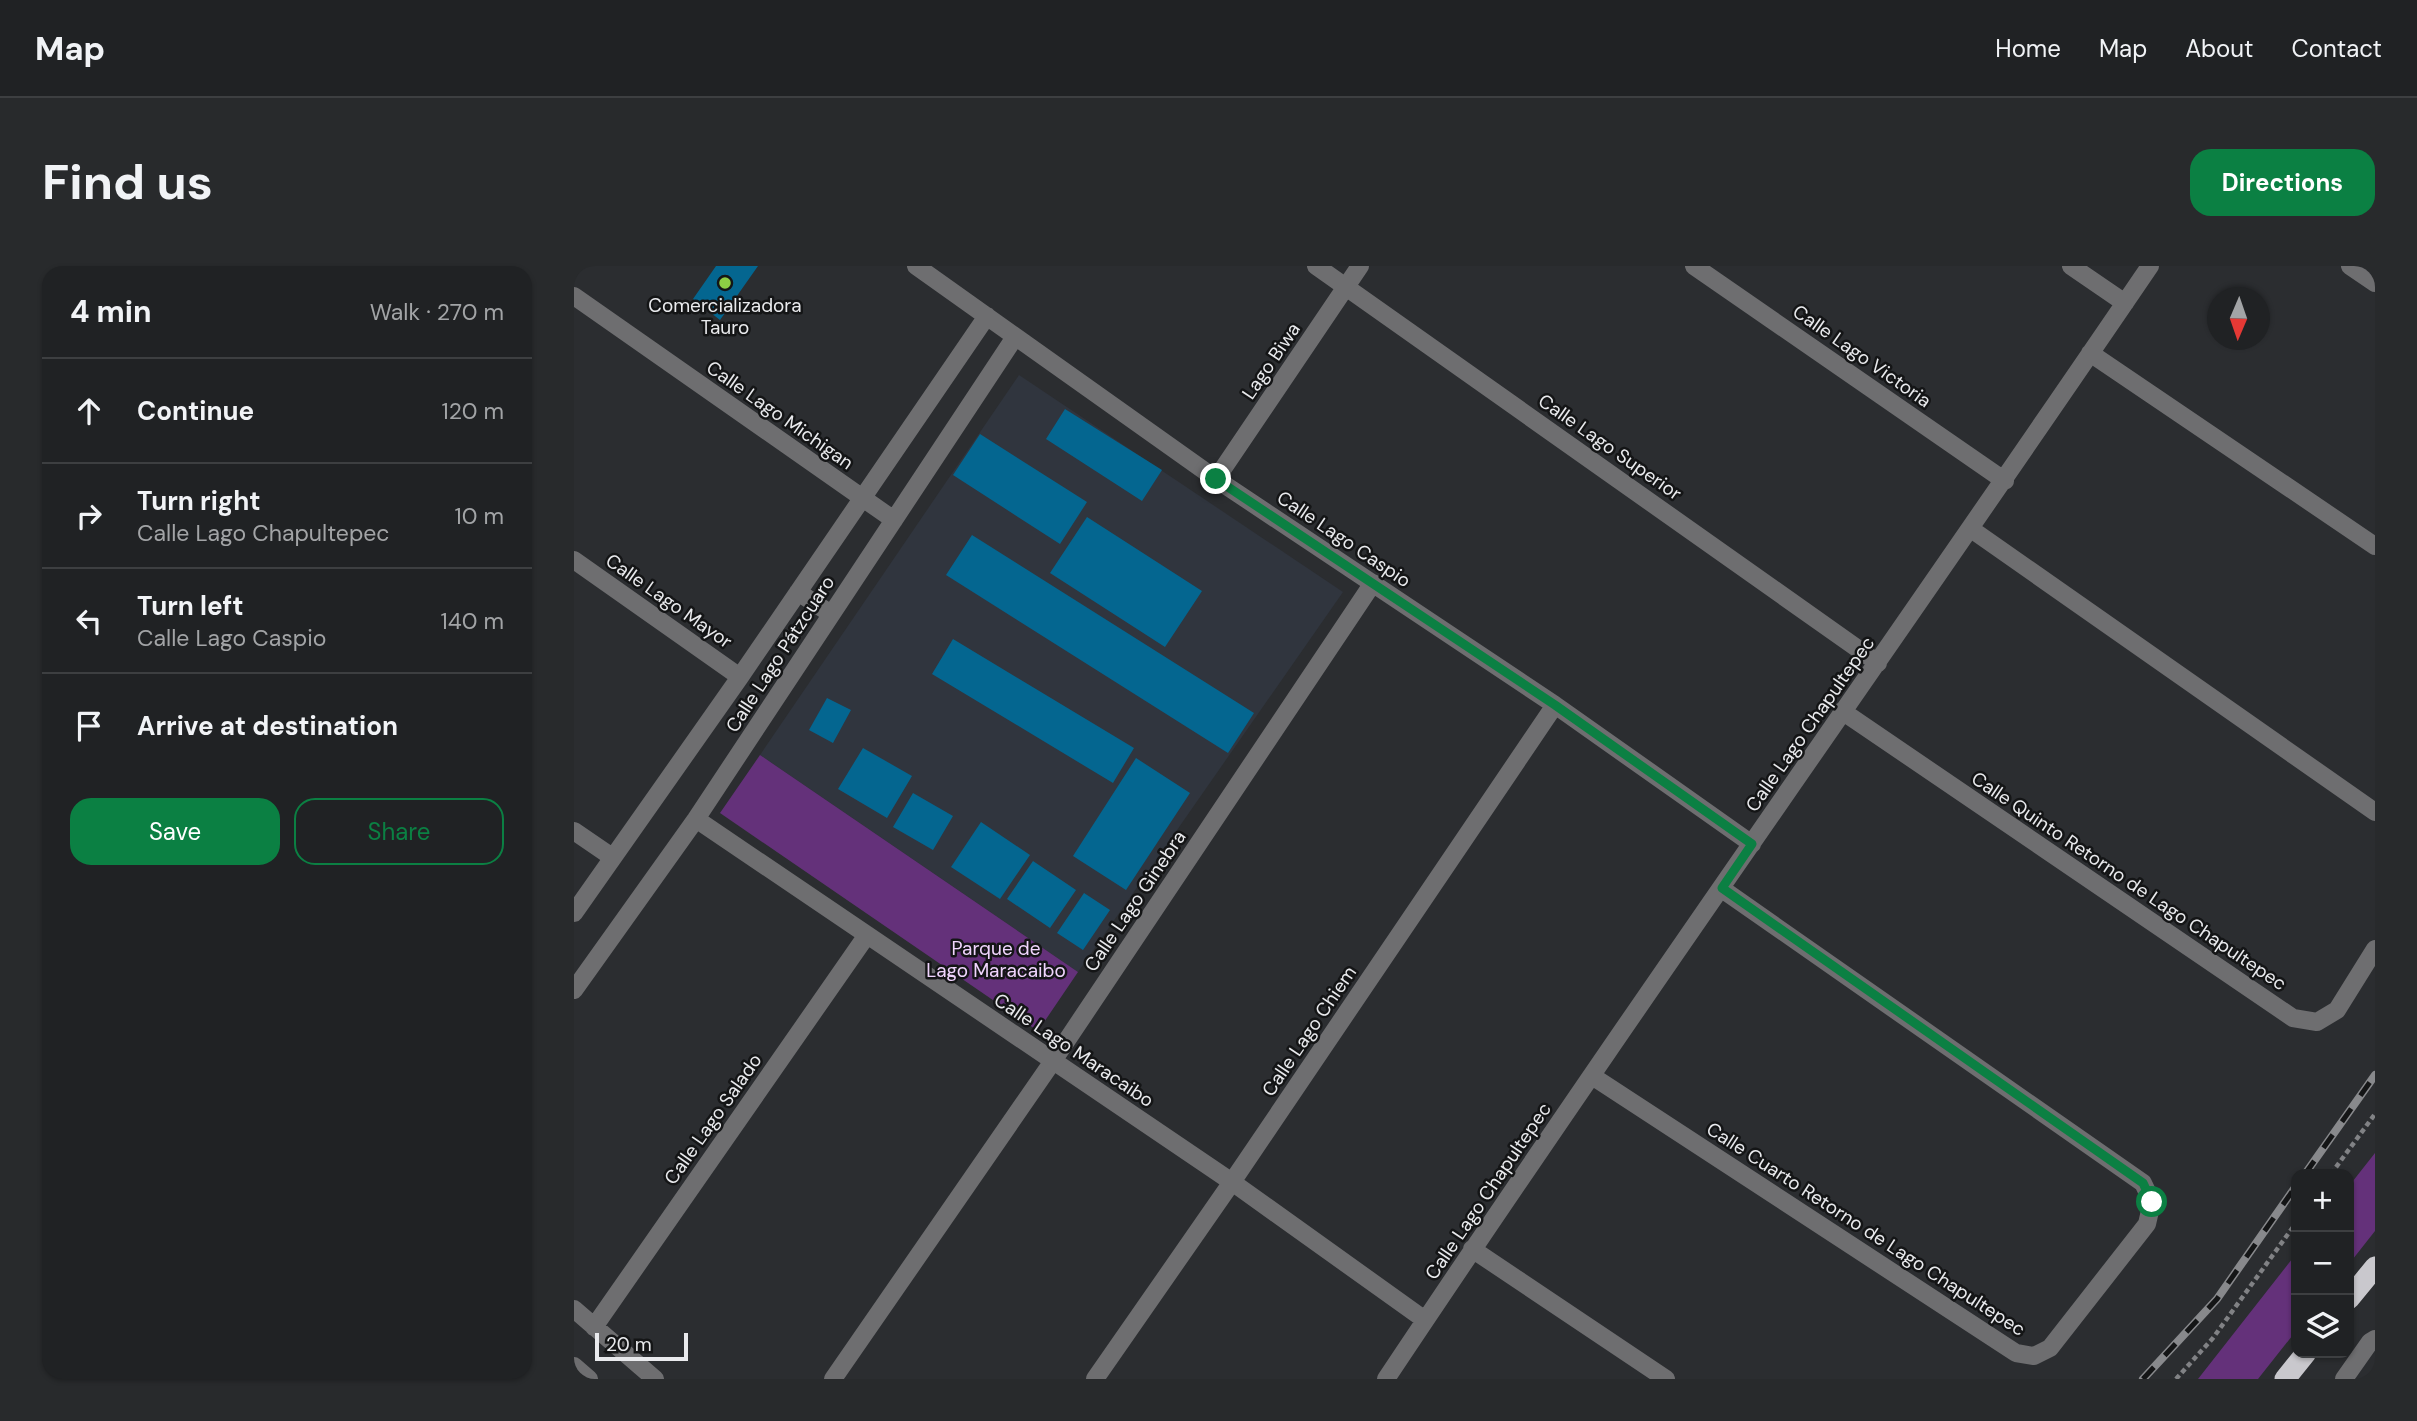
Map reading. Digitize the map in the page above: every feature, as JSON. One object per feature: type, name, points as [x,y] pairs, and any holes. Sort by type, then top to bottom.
[{"type":"highway","points":[[2352,1295],[2372,1271]]},
{"type":"highway","points":[[2286,1379],[2302,1358]]},
{"type":"street","name":"Calle Lago Caspio","points":[[916,266],[1216,479],[1555,705],[1752,844]]},
{"type":"street","name":"Calle Lago Superior","points":[[1316,266],[1878,663]]},
{"type":"street","name":"Lago Biwa","points":[[1216,479],[1360,266]]},
{"type":"street","name":"Calle Lago Victoria","points":[[1694,266],[2005,481]]},
{"type":"street","points":[[2071,266],[2125,303]]},
{"type":"street","name":"Calle Lago Chapultepec","points":[[1386,1379],[1472,1249],[1842,711],[2005,481],[2150,266]]},
{"type":"street","points":[[2350,266],[2375,283]]},
{"type":"street","name":"Calle Lago Michigan","points":[[574,296],[894,520]]},
{"type":"street","name":"Calle Lago Pátzcuaro","points":[[574,913],[740,677],[987,316]]},
{"type":"street","name":"Calle Lago Pátzcuaro","points":[[574,990],[696,819],[1015,337]]},
{"type":"street","points":[[2090,353],[2375,546]]},
{"type":"street","points":[[1971,529],[2375,812]]},
{"type":"street","name":"Calle Lago Mayor","points":[[574,560],[740,677]]},
{"type":"street","name":"Calle Lago Ginebra","points":[[833,1379],[1053,1061],[1373,583]]},
{"type":"street","points":[[798,593],[831,614]]},
{"type":"street","name":"Calle Lago Chiem","points":[[1095,1379],[1233,1182],[1555,705]]},
{"type":"street","name":"Calle Quinto Retorno de Lago Chapultepec","points":[[1842,711],[2293,1018],[2317,1022],[2337,1010],[2375,950]]},
{"type":"street","name":"Calle Lago Maracaibo","points":[[696,819],[1233,1182],[1425,1321]]},
{"type":"street","points":[[574,831],[612,858]]},
{"type":"street","name":"Calle Cuarto Retorno de Lago Chapultepec","points":[[1592,1076],[2016,1353],[2034,1356],[2050,1348],[2147,1224],[2152,1202],[2143,1183],[1722,888]]},
{"type":"street","name":"Calle Lago Salado","points":[[594,1327],[867,935]]},
{"type":"street","points":[[1472,1249],[1666,1379]]},
{"type":"street","points":[[574,1309],[655,1379]]},
{"type":"street","points":[[2344,1379],[2370,1342],[2375,1339]]},
{"type":"street","points":[[574,1366],[589,1379]]},
{"type":"path","points":[[2335,1169],[2375,1114]]},
{"type":"path","points":[[2176,1379],[2213,1338],[2291,1230]]},
{"type":"shaded area","points":[[1019,375],[1343,592],[1078,972],[760,755]]},
{"type":"green space","name":"Parque de Lago Maracaibo","points":[[760,755],[1078,972],[1038,1031],[720,813]]},
{"type":"green space","points":[[2375,1153],[2375,1231],[2354,1258],[2354,1232],[2354,1180]]},
{"type":"green space","points":[[2291,1260],[2291,1337],[2258,1379],[2198,1379]]},
{"type":"building","name":"Comercializadora Tauro","points":[[716,266],[758,266],[720,320],[693,299]]},
{"type":"building","points":[[1065,409],[1162,470],[1142,501],[1046,439]]},
{"type":"building","points":[[980,434],[1087,502],[1060,544],[953,475]]},
{"type":"building","points":[[1087,517],[1202,591],[1165,647],[1050,573]]},
{"type":"building","points":[[972,535],[1254,713],[1228,753],[946,575]]},
{"type":"building","points":[[953,639],[1134,748],[1113,783],[932,674]]},
{"type":"building","points":[[827,698],[851,710],[833,743],[809,730]]},
{"type":"building","points":[[863,748],[912,776],[887,818],[838,789]]},
{"type":"building","points":[[1136,758],[1190,793],[1126,890],[1073,856]]},
{"type":"building","points":[[913,793],[953,816],[933,850],[893,827]]},
{"type":"building","points":[[981,822],[1030,855],[1000,899],[951,867]]},
{"type":"building","points":[[1033,861],[1076,890],[1050,928],[1007,899]]},
{"type":"building","points":[[1084,893],[1110,910],[1083,950],[1057,933]]},
{"type":"railway","points":[[2309,1169],[2375,1075]]},
{"type":"railway","points":[[2143,1379],[2217,1299],[2291,1193]]},
{"type":"place","name":"Comercializadora Tauro","points":[[725,283]]},
{"type":"route","points":[[1216,479],[1555,705],[1752,844],[1722,888],[2143,1183],[2152,1202]]}]
